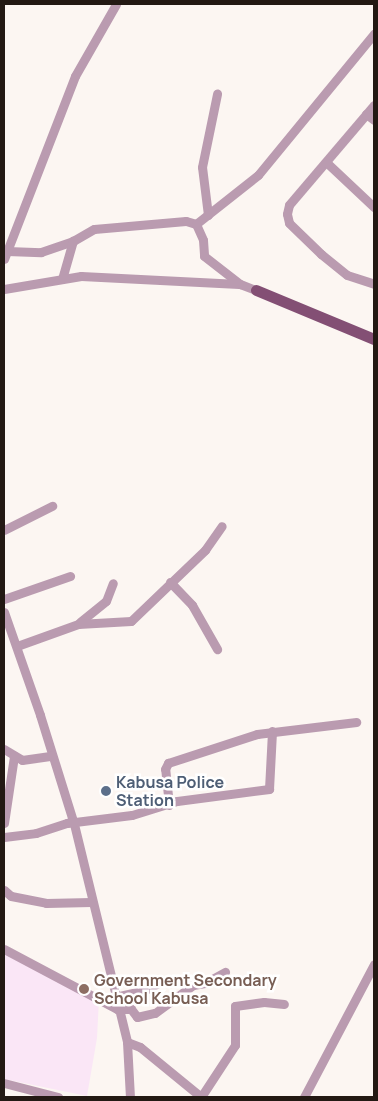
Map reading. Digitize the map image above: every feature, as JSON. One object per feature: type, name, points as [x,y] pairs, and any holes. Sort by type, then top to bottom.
[{"type":"main road","points":[[256,290],[374,339]]},
{"type":"street","points":[[116,4],[75,76],[7,235],[5,255],[30,254],[73,241],[94,228],[174,220],[196,224],[258,175],[374,34]]},
{"type":"street","points":[[208,215],[202,168],[217,94]]},
{"type":"street","points":[[374,105],[289,205],[289,223],[347,274],[374,284]]},
{"type":"street","points":[[366,114],[374,120]]},
{"type":"street","points":[[326,162],[374,207]]},
{"type":"street","points":[[196,224],[203,240],[204,256],[240,284]]},
{"type":"street","points":[[62,279],[73,241]]},
{"type":"street","points":[[4,289],[62,279],[163,278],[240,284],[256,290]]},
{"type":"street","points":[[4,530],[52,506]]},
{"type":"street","points":[[17,646],[78,624],[126,623],[205,550],[222,526]]},
{"type":"street","points":[[4,599],[70,576]]},
{"type":"street","points":[[170,582],[192,605],[217,649]]},
{"type":"street","points":[[78,624],[106,601],[114,583]]},
{"type":"street","points":[[4,612],[17,646],[74,824],[114,997],[127,1042],[130,1097]]},
{"type":"street","points":[[169,805],[165,769],[168,763],[272,731],[356,722]]},
{"type":"street","points":[[4,837],[132,815],[169,805],[269,789],[272,731]]},
{"type":"street","points":[[4,823],[7,749],[35,761],[52,756]]},
{"type":"street","points":[[4,890],[11,896],[46,904],[91,902]]},
{"type":"street","points":[[4,948],[117,1009],[131,1009],[137,1017],[155,1013],[193,985],[205,983],[225,972]]},
{"type":"street","points":[[304,1097],[374,964]]},
{"type":"street","points":[[114,997],[145,990],[160,982]]},
{"type":"street","points":[[127,1042],[140,1047],[201,1097],[235,1045],[236,1006],[264,1002],[284,1004]]},
{"type":"street","points":[[4,1083],[58,1097]]},
{"type":"shaded area","points":[[4,949],[99,999],[97,1038],[87,1096],[4,1079]]},
{"type":"place","name":"Kabusa Police Station","points":[[106,791]]},
{"type":"place","name":"Government Secondary School Kabusa","points":[[84,989]]}]
